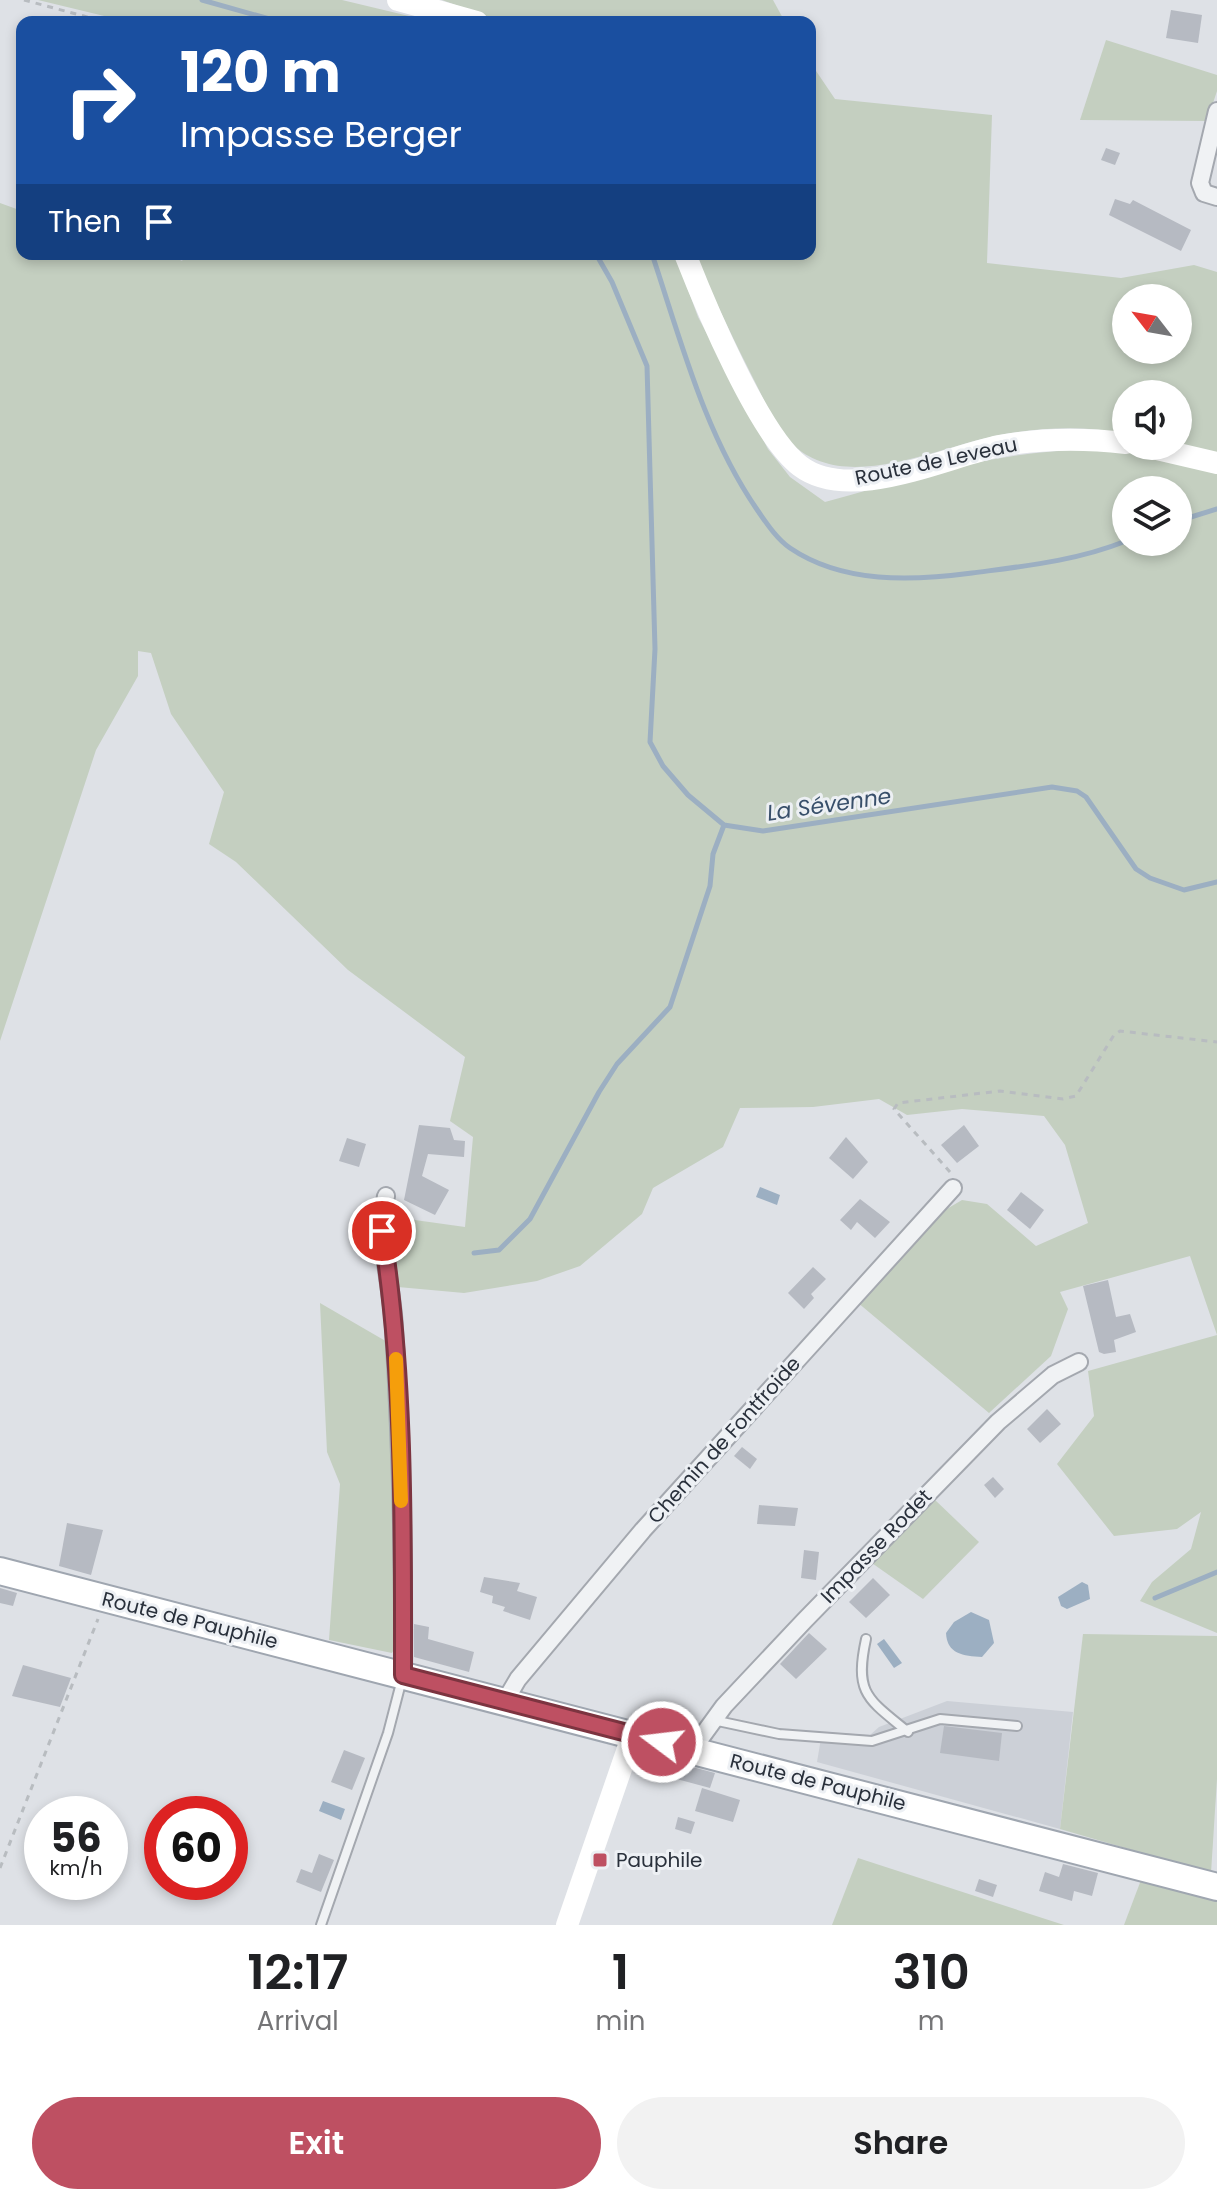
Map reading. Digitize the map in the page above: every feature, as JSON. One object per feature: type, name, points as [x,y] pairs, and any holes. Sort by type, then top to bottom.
[{"type":"main road","name":"Route de Pauphile","points":[[0,1571],[1217,1887]]},
{"type":"street","points":[[398,0],[455,16]]},
{"type":"street","points":[[1217,111],[1200,183],[1204,193],[1217,197]]},
{"type":"street","name":"Route de Leveau","points":[[687,260],[708,311],[779,444],[802,468],[817,475],[837,480],[871,479],[999,446],[1041,440],[1112,443]]},
{"type":"street","points":[[1192,457],[1217,463]]},
{"type":"street","name":"Chemin de Fontfroide","points":[[505,1701],[528,1665],[643,1530],[953,1188]]},
{"type":"street","points":[[386,1196],[381,1216],[391,1291],[397,1386],[403,1675]]},
{"type":"street","name":"Impasse Rodet","points":[[692,1750],[713,1720],[804,1621],[998,1422],[1053,1375],[1079,1362]]},
{"type":"street","points":[[567,1925],[633,1734]]},
{"type":"lane","points":[[866,1639],[860,1668],[864,1689],[876,1705],[908,1732]]},
{"type":"lane","points":[[321,1925],[388,1733],[403,1675]]},
{"type":"lane","points":[[713,1720],[822,1739],[872,1741],[908,1732],[940,1719],[1017,1726]]},
{"type":"path","points":[[24,0],[84,16]]},
{"type":"path","points":[[953,1188],[950,1167],[894,1109],[898,1103],[1000,1091],[1063,1099],[1076,1096],[1114,1035],[1120,1031],[1217,1042]]},
{"type":"path","points":[[0,1868],[95,1629],[103,1598]]},
{"type":"shaded area","points":[[947,1701],[1073,1712],[1060,1829],[817,1762],[822,1732],[870,1735],[879,1727]]},
{"type":"green space","points":[[38,0],[342,0],[409,16],[104,16]]},
{"type":"green space","points":[[442,0],[773,0],[782,16],[486,16]]},
{"type":"green space","points":[[1106,40],[1217,75],[1217,91],[1207,121],[1080,120]]},
{"type":"green space","points":[[816,71],[835,99],[992,115],[987,263],[1121,278],[1194,265],[1217,272],[1217,453],[1192,447],[1192,380],[1112,380],[1112,431],[1025,431],[985,438],[897,462],[868,466],[840,466],[814,459],[791,443],[775,421],[698,260],[816,260]]},
{"type":"green space","points":[[0,203],[16,209],[16,260],[677,260],[698,317],[768,449],[790,477],[825,502],[968,464],[1042,452],[1112,451],[1112,460],[1166,460],[1217,474],[1217,1335],[1190,1256],[1060,1292],[1068,1309],[1051,1356],[989,1413],[857,1302],[940,1213],[962,1200],[987,1204],[1036,1246],[1088,1223],[1065,1145],[1044,1116],[962,1109],[907,1115],[879,1099],[813,1107],[740,1108],[723,1147],[653,1188],[642,1214],[580,1266],[537,1281],[464,1293],[398,1287],[388,1227],[390,1208],[415,1220],[465,1227],[473,1137],[450,1121],[465,1057],[348,970],[236,862],[209,844],[224,792],[171,714],[151,653],[138,651],[138,676],[96,750],[0,1041]]},
{"type":"green space","points":[[320,1303],[389,1343],[398,1591],[397,1644],[392,1653],[329,1640],[340,1484],[327,1452]]},
{"type":"green space","points":[[1217,1335],[1217,1633],[1140,1601],[1152,1582],[1191,1549],[1201,1512],[1177,1529],[1114,1536],[1057,1464],[1094,1416],[1088,1371]]},
{"type":"green space","points":[[934,1499],[979,1542],[923,1599],[869,1561]]},
{"type":"green space","points":[[1083,1634],[1217,1636],[1217,1779],[1211,1873],[1060,1829]]},
{"type":"green space","points":[[858,1858],[1064,1925],[832,1925]]},
{"type":"green space","points":[[1141,1880],[1217,1899],[1217,1925],[1124,1925]]},
{"type":"water","points":[[760,1187],[780,1195],[777,1205],[756,1197]]},
{"type":"water","points":[[1082,1582],[1088,1585],[1090,1599],[1067,1609],[1061,1606],[1058,1597]]},
{"type":"water","points":[[971,1612],[989,1620],[994,1643],[982,1657],[957,1652],[947,1640],[946,1633],[954,1622]]},
{"type":"water","points":[[884,1639],[902,1663],[894,1668],[877,1644]]},
{"type":"water","points":[[323,1801],[345,1809],[341,1820],[319,1811]]},
{"type":"building","points":[[1171,10],[1202,15],[1198,43],[1166,38]]},
{"type":"building","points":[[1106,148],[1120,153],[1115,165],[1101,160]]},
{"type":"building","points":[[1115,199],[1130,204],[1133,200],[1191,230],[1181,251],[1109,215]]},
{"type":"building","points":[[419,1125],[450,1128],[454,1140],[465,1141],[464,1157],[428,1154],[422,1176],[449,1190],[435,1215],[404,1200]]},
{"type":"building","points":[[964,1125],[979,1146],[957,1163],[941,1145]]},
{"type":"building","points":[[846,1137],[868,1162],[853,1179],[829,1158]]},
{"type":"building","points":[[347,1138],[366,1144],[359,1167],[339,1161]]},
{"type":"building","points":[[1021,1192],[1044,1210],[1030,1229],[1007,1210]]},
{"type":"building","points":[[860,1199],[890,1222],[875,1238],[857,1222],[851,1230],[840,1220]]},
{"type":"building","points":[[813,1267],[826,1279],[811,1294],[814,1298],[804,1309],[788,1293]]},
{"type":"building","points":[[1108,1280],[1116,1317],[1130,1314],[1136,1332],[1114,1340],[1116,1352],[1104,1354],[1099,1352],[1083,1286]]},
{"type":"building","points":[[1047,1409],[1061,1424],[1040,1443],[1027,1429]]},
{"type":"building","points":[[742,1447],[757,1459],[750,1469],[734,1456]]},
{"type":"building","points":[[993,1477],[1004,1489],[995,1498],[984,1485]]},
{"type":"building","points":[[759,1505],[798,1508],[795,1526],[757,1524]]},
{"type":"building","points":[[67,1523],[103,1530],[91,1575],[59,1566]]},
{"type":"building","points":[[804,1550],[819,1552],[816,1580],[801,1578]]},
{"type":"building","points":[[484,1577],[520,1583],[517,1591],[537,1597],[530,1620],[503,1611],[505,1607],[492,1603],[493,1596],[480,1592]]},
{"type":"building","points":[[873,1578],[890,1595],[866,1618],[849,1602]]},
{"type":"building","points":[[0,1588],[17,1593],[13,1606],[0,1603]]},
{"type":"building","points":[[414,1624],[429,1627],[428,1639],[474,1652],[469,1672],[414,1657]]},
{"type":"building","points":[[809,1633],[827,1649],[796,1679],[780,1664]]},
{"type":"building","points":[[23,1665],[71,1678],[60,1707],[12,1696]]},
{"type":"building","points":[[944,1726],[1002,1733],[999,1761],[940,1753]]},
{"type":"building","points":[[344,1750],[365,1758],[352,1790],[331,1782]]},
{"type":"building","points":[[677,1763],[715,1773],[710,1788],[673,1778]]},
{"type":"building","points":[[702,1788],[740,1800],[733,1822],[695,1811]]},
{"type":"building","points":[[678,1817],[695,1822],[691,1834],[675,1829]]},
{"type":"building","points":[[319,1854],[334,1860],[321,1892],[296,1882],[301,1869],[312,1873]]},
{"type":"building","points":[[1063,1864],[1098,1873],[1092,1896],[1074,1891],[1072,1901],[1039,1891],[1045,1872],[1059,1877]]},
{"type":"building","points":[[979,1879],[997,1885],[993,1897],[975,1891]]},
{"type":"waterway","name":"La Sévenne","points":[[202,0],[259,16]]},
{"type":"waterway","name":"La Sévenne","points":[[599,260],[612,282],[647,366],[655,649],[650,742],[663,766],[688,795],[724,825],[763,831],[1052,787],[1077,791],[1086,797],[1136,869],[1150,878],[1184,890],[1217,882]]},
{"type":"waterway","points":[[654,260],[684,354],[723,451],[758,511],[790,548],[811,560],[855,574],[926,578],[1031,565],[1112,545]]},
{"type":"waterway","points":[[1192,517],[1217,509]]},
{"type":"waterway","points":[[474,1253],[499,1250],[530,1219],[617,1064],[670,1007],[710,886],[713,854],[724,825]]},
{"type":"waterway","points":[[1155,1598],[1217,1572]]},
{"type":"slow traffic","points":[[396,1359],[401,1501]]},
{"type":"place","name":"Pauphile","points":[[600,1860]]},
{"type":"route","points":[[382,1231],[391,1291],[397,1386],[404,1598],[403,1675],[662,1742]]}]
